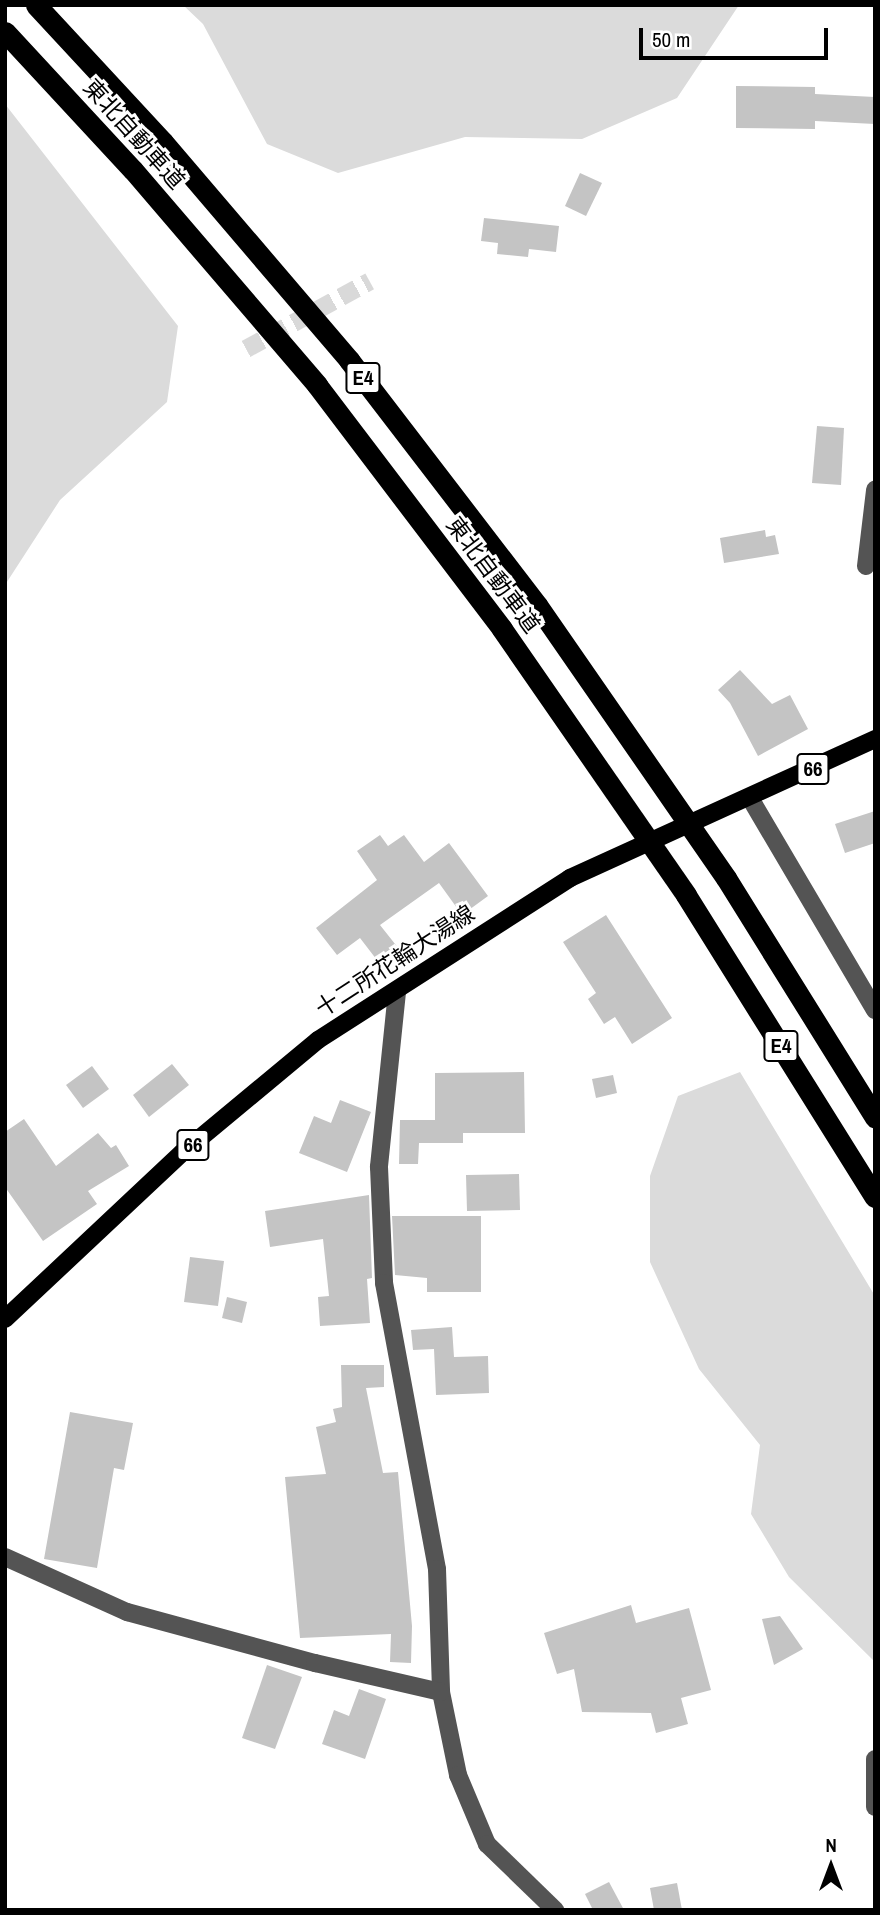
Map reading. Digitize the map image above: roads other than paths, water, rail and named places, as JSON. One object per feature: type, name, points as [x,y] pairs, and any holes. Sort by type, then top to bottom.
[{"type":"highway","name":"東北自動車道","points":[[36,5],[163,142],[349,360],[537,605],[726,878],[875,1116]]},
{"type":"highway","name":"東北自動車道","points":[[5,32],[133,170],[317,385],[502,629],[619,794],[875,1198]]},
{"type":"main road","name":"十二所花輪大湯線","points":[[5,1319],[183,1153],[308,1049],[570,878],[875,739]]},
{"type":"street","points":[[866,566],[875,490]]},
{"type":"street","points":[[750,798],[875,1010]]},
{"type":"street","points":[[397,992],[379,1167],[384,1283],[437,1569],[441,1692],[458,1775],[487,1844],[555,1910]]},
{"type":"street","points":[[5,1557],[127,1612],[441,1692]]},
{"type":"street","points":[[875,1759],[875,1807]]},
{"type":"tunnel","points":[[246,349],[370,281]]}]
